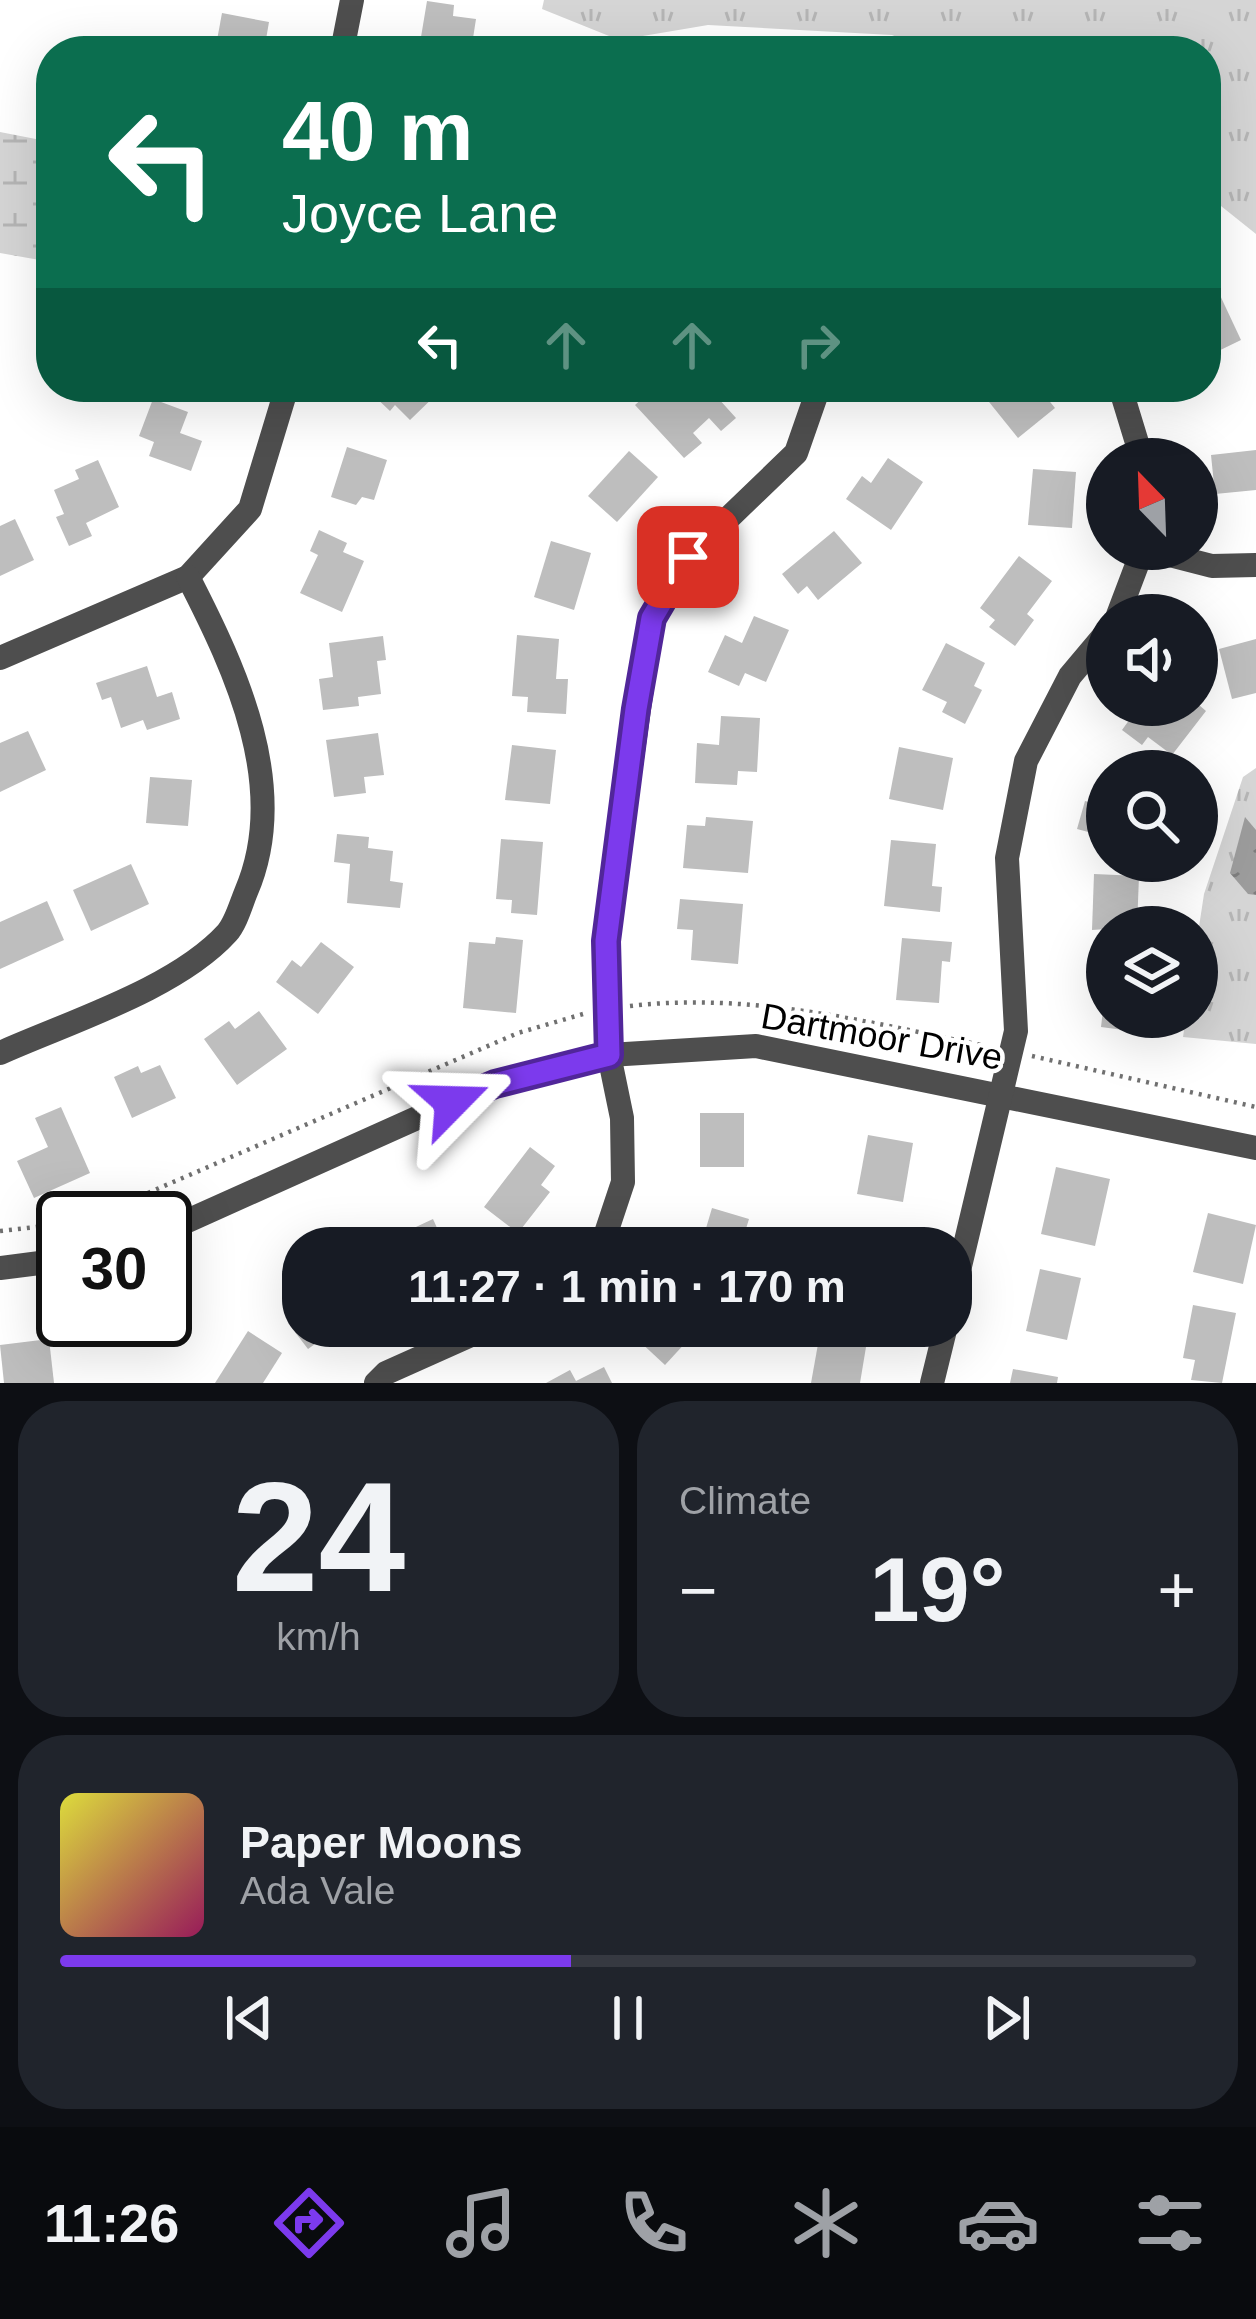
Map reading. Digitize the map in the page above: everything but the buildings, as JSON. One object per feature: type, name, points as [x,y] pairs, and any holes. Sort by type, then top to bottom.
[{"type":"street","points":[[345,36],[352,0]]},
{"type":"street","points":[[0,658],[188,578],[250,508],[282,402]]},
{"type":"street","points":[[608,1227],[623,1182],[622,1118],[609,1055],[606,941],[652,618],[688,557],[796,453],[814,402]]},
{"type":"street","points":[[1125,402],[1136,438]]},
{"type":"street","points":[[1218,566],[1256,565]]},
{"type":"street","points":[[0,1053],[159,982],[229,932],[261,858],[261,780],[237,670],[188,578]]},
{"type":"street","points":[[970,1227],[1016,1031],[1007,858],[1026,761],[1070,676],[1086,657]]},
{"type":"street","name":"Dartmoor Drive","points":[[192,1219],[495,1084],[609,1055],[756,1046],[1256,1148]]},
{"type":"street","points":[[0,1268],[36,1263]]},
{"type":"street","points":[[376,1383],[386,1373],[444,1347]]},
{"type":"street","points":[[932,1383],[941,1347]]},
{"type":"path","points":[[0,1231],[36,1227]]},
{"type":"green space","points":[[544,0],[1256,0],[1256,234],[1221,206],[1221,36],[894,36],[708,25],[643,36],[609,36],[542,9]]},
{"type":"green space","points":[[0,132],[36,139],[36,259],[0,253]]},
{"type":"green space","points":[[1256,768],[1256,1044],[1193,1038],[1218,1038],[1218,906],[1202,906],[1208,882],[1218,882],[1218,852],[1243,777]]},
{"type":"water","points":[[1245,817],[1256,830],[1256,895],[1248,894],[1230,873]]},
{"type":"route","points":[[452,1102],[495,1084],[609,1055],[606,941],[636,709],[652,618],[688,557]]}]
